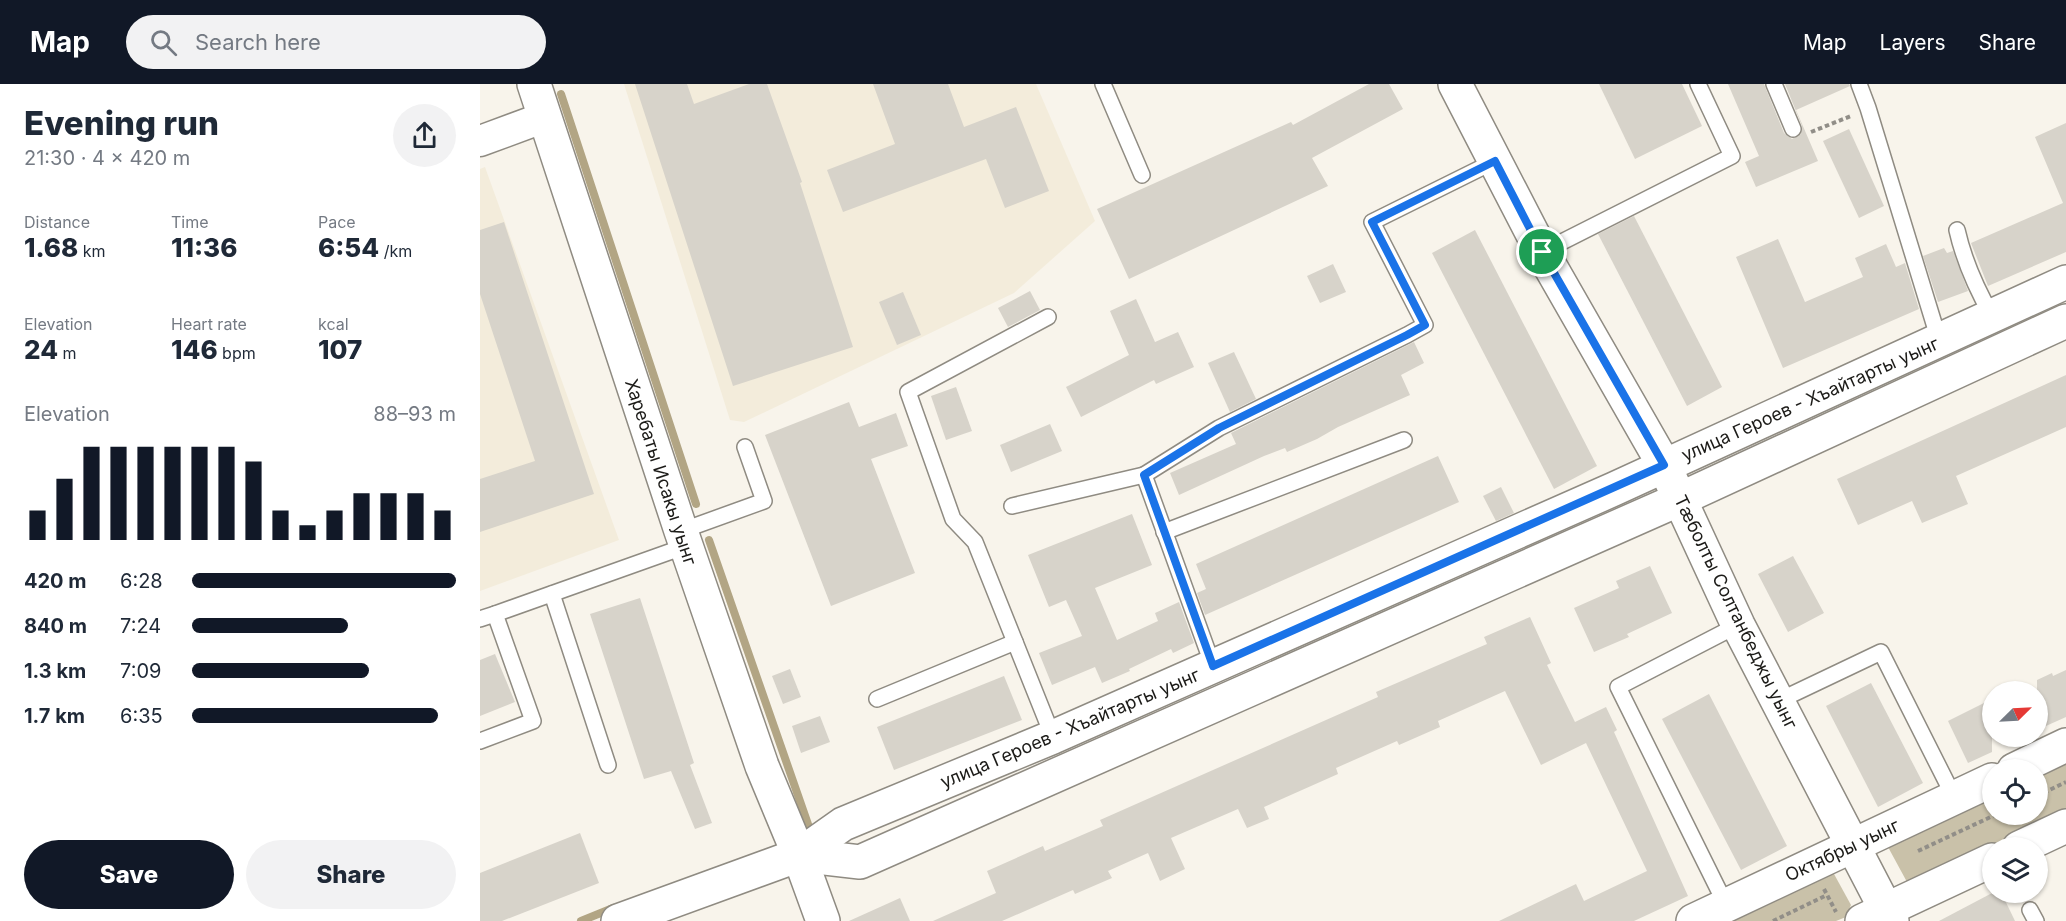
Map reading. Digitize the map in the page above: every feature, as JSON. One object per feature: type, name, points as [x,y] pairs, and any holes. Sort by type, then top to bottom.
[{"type":"street","name":"Харебаты Исакы уынг","points":[[536,84],[683,539],[762,766],[799,855],[823,921]]},
{"type":"street","name":"Тæболты Солтанбеджы уынг","points":[[1455,84],[1542,252],[1664,465],[1738,625],[1853,845],[1880,917]]},
{"type":"street","points":[[480,141],[545,117]]},
{"type":"street","name":"улица Героев - Хъайтарты уынг","points":[[618,921],[799,855],[843,824],[1053,737],[1664,465],[2066,282]]},
{"type":"street","name":"улица Героев - Хъайтарты уынг","points":[[799,855],[860,862],[1680,499],[2066,321]]},
{"type":"street","points":[[2037,759],[2066,745]]},
{"type":"street","name":"Октябры уынг","points":[[1693,921],[1982,784]]},
{"type":"street","points":[[2042,837],[2066,826]]},
{"type":"street","points":[[1880,917],[1982,865]]},
{"type":"lane","points":[[1103,84],[1142,175]]},
{"type":"lane","points":[[1542,252],[1732,156],[1698,84]]},
{"type":"lane","points":[[1774,84],[1793,129]]},
{"type":"lane","points":[[1858,84],[1868,108],[1939,340]]},
{"type":"lane","points":[[1012,506],[1144,475],[1219,428],[1425,325],[1372,222],[1495,161]]},
{"type":"lane","points":[[1957,230],[1962,253],[1975,286],[1992,316]]},
{"type":"lane","points":[[1048,317],[908,392],[953,519],[975,542],[1053,737]]},
{"type":"lane","points":[[1164,532],[1404,440]]},
{"type":"lane","points":[[480,741],[533,721],[487,616],[552,594],[683,539],[764,501],[745,447]]},
{"type":"lane","points":[[1144,475],[1213,666]]},
{"type":"lane","points":[[552,594],[608,765]]},
{"type":"lane","points":[[1726,905],[1618,687],[1738,625]]},
{"type":"lane","points":[[877,699],[1015,642]]},
{"type":"lane","points":[[1778,701],[1881,651],[1954,797]]},
{"type":"path","points":[[1793,129],[1813,132],[1868,108]]},
{"type":"path","points":[[2048,791],[2066,782]]},
{"type":"path","points":[[1918,851],[1982,821]]},
{"type":"path","points":[[1773,921],[1827,895]]},
{"type":"shaded area","points":[[624,84],[1036,84],[1095,221],[1014,293],[744,422],[730,420]]},
{"type":"shaded area","points":[[485,167],[619,540],[480,591],[480,169]]},
{"type":"shaded area","points":[[2066,756],[2066,814],[2048,822],[2048,765]]},
{"type":"shaded area","points":[[1982,795],[1982,825],[2042,825],[2017,837],[1982,837],[1982,852],[1907,882],[1888,847]]},
{"type":"shaded area","points":[[1821,874],[1834,874],[1851,905],[1846,917],[1836,921],[1721,921]]},
{"type":"building","points":[[635,84],[687,84],[694,104],[749,84],[767,84],[802,182],[800,183],[853,347],[733,386]]},
{"type":"building","points":[[873,84],[948,84],[964,127],[1016,107],[1049,191],[1005,208],[986,159],[843,212],[827,170],[895,144]]},
{"type":"building","points":[[1369,84],[1389,84],[1403,109],[1312,158],[1328,186],[1129,279],[1097,209],[1291,122],[1293,125]]},
{"type":"building","points":[[1599,84],[1682,84],[1702,126],[1635,159]]},
{"type":"building","points":[[1728,84],[1764,84],[1784,133],[1792,139],[1801,134],[1802,126],[1785,84],[1849,84],[1850,86],[1796,110],[1818,161],[1756,187],[1745,162],[1759,156]]},
{"type":"building","points":[[2066,123],[2066,252],[1988,286],[1971,243],[2063,203],[2035,137]]},
{"type":"building","points":[[1849,129],[1884,206],[1859,218],[1823,141]]},
{"type":"building","points":[[1634,216],[1722,387],[1687,406],[1598,234]]},
{"type":"building","points":[[504,222],[594,494],[480,532],[480,479],[535,461],[480,294],[480,230]]},
{"type":"building","points":[[1475,230],[1597,466],[1554,489],[1432,253]]},
{"type":"building","points":[[1778,239],[1805,302],[1863,277],[1855,258],[1886,244],[1896,267],[1905,263],[1919,309],[1783,368],[1736,257]]},
{"type":"building","points":[[1944,248],[1947,253],[1953,251],[1968,291],[1938,302],[1923,256]]},
{"type":"building","points":[[1333,264],[1346,292],[1320,303],[1307,276]]},
{"type":"building","points":[[1030,291],[1040,310],[1008,327],[998,308]]},
{"type":"building","points":[[903,292],[921,335],[897,345],[879,302]]},
{"type":"building","points":[[1136,299],[1155,342],[1178,332],[1194,367],[1156,384],[1154,380],[1081,417],[1066,387],[1129,355],[1110,311]]},
{"type":"building","points":[[1414,342],[1424,363],[1401,375],[1410,395],[1287,452],[1285,448],[1264,456],[1179,495],[1170,473],[1236,444],[1231,433]]},
{"type":"building","points":[[1234,352],[1256,399],[1230,412],[1208,363]]},
{"type":"building","points":[[2066,375],[2066,427],[1956,476],[1968,504],[1922,523],[1912,501],[1858,525],[1837,479]]},
{"type":"building","points":[[956,387],[972,431],[946,440],[931,396]]},
{"type":"building","points":[[849,402],[859,427],[896,413],[908,446],[871,459],[915,573],[831,606],[765,435]]},
{"type":"building","points":[[1050,424],[1062,451],[1011,472],[1000,445]]},
{"type":"building","points":[[1438,456],[1459,502],[1205,615],[1197,593],[1206,589],[1196,564]]},
{"type":"building","points":[[1501,487],[1514,513],[1496,521],[1483,496]]},
{"type":"building","points":[[1132,514],[1152,565],[1095,588],[1117,640],[1158,621],[1155,613],[1179,602],[1194,643],[1173,653],[1171,649],[1102,683],[1095,667],[1052,685],[1039,653],[1082,636],[1066,600],[1049,607],[1028,555]]},
{"type":"building","points":[[1793,556],[1824,613],[1788,632],[1758,574]]},
{"type":"building","points":[[1650,566],[1672,613],[1627,634],[1629,637],[1594,652],[1574,608],[1619,588],[1616,581]]},
{"type":"building","points":[[640,598],[694,763],[690,765],[712,823],[695,829],[671,771],[644,779],[590,614]]},
{"type":"building","points":[[1530,617],[1551,663],[1547,665],[1575,722],[1606,707],[1617,730],[1614,732],[1688,896],[1634,921],[1499,921],[1576,884],[1584,901],[1647,871],[1586,743],[1541,765],[1505,691],[1438,721],[1440,727],[1399,745],[1397,741],[1336,768],[1338,774],[1264,807],[1269,819],[1247,828],[1238,809],[1171,838],[1185,869],[1160,881],[1148,853],[1108,871],[1112,878],[1075,894],[1073,890],[1002,921],[933,921],[996,893],[987,871],[1043,846],[1045,851],[1103,826],[1100,820],[1378,697],[1376,692],[1487,644],[1484,637]]},
{"type":"building","points":[[495,654],[515,702],[480,716],[480,660]]},
{"type":"building","points":[[790,669],[801,697],[783,704],[772,676]]},
{"type":"building","points":[[2066,670],[2066,717],[2048,725],[2048,681],[2037,680],[2052,673],[2053,676]]},
{"type":"building","points":[[1004,676],[1022,720],[894,770],[877,727]]},
{"type":"building","points":[[1871,683],[1923,783],[1878,807],[1826,706]]},
{"type":"building","points":[[1709,694],[1787,846],[1741,870],[1662,719]]},
{"type":"building","points":[[1982,704],[1982,747],[1992,747],[1992,752],[1968,763],[1948,721]]},
{"type":"building","points":[[820,716],[830,742],[801,753],[792,726]]},
{"type":"building","points":[[580,833],[599,883],[502,921],[480,921],[480,873]]},
{"type":"building","points":[[900,898],[910,921],[849,921]]},
{"type":"building","points":[[1982,898],[1982,903],[2006,903],[2015,921],[1939,921]]},
{"type":"waterway","points":[[561,94],[696,504]]},
{"type":"waterway","points":[[709,540],[809,827]]},
{"type":"waterway","points":[[581,921],[613,908]]},
{"type":"route","points":[[1495,161],[1542,252],[1664,465],[1213,666],[1144,475],[1219,428],[1425,325],[1372,222],[1495,161]]}]
